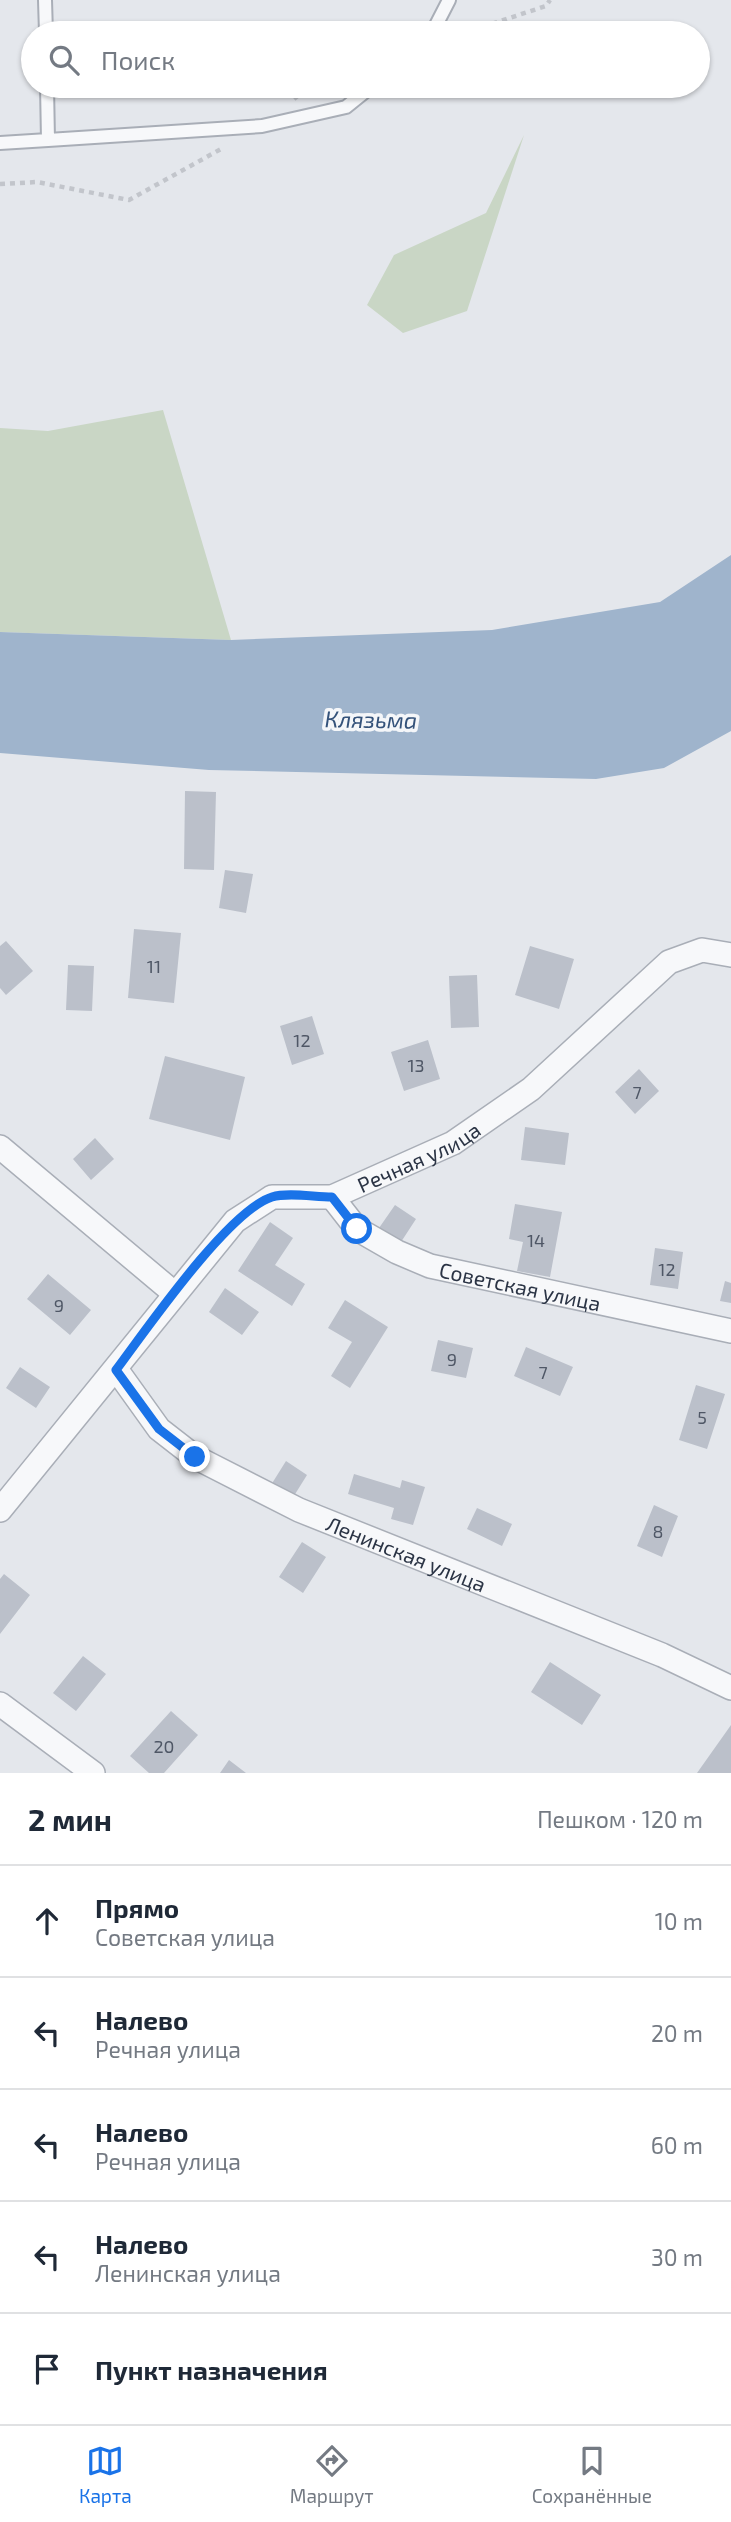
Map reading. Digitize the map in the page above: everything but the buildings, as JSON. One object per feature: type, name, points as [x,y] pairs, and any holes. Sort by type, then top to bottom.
[{"type":"street","name":"Речная улица","points":[[0,1510],[235,1221],[272,1197],[332,1197],[453,1143],[520,1096],[648,985],[669,962],[702,950],[731,955]]},
{"type":"street","points":[[0,1147],[174,1293]]},
{"type":"street","name":"Советская улица","points":[[332,1197],[357,1229],[397,1252],[430,1266],[731,1331]]},
{"type":"street","name":"Ленинская улица","points":[[116,1370],[159,1429],[195,1457],[299,1510],[662,1655],[731,1688]]},
{"type":"street","points":[[0,1704],[93,1773]]},
{"type":"lane","points":[[45,0],[46,21]]},
{"type":"lane","points":[[438,21],[449,0]]},
{"type":"lane","points":[[47,98],[48,141]]},
{"type":"lane","points":[[0,143],[262,126],[346,107],[357,98]]},
{"type":"path","points":[[500,21],[546,6],[550,0]]},
{"type":"path","points":[[262,126],[295,98]]},
{"type":"path","points":[[0,184],[37,182],[129,200],[226,146]]},
{"type":"green space","points":[[524,135],[467,311],[403,333],[367,305],[394,255],[486,213]]},
{"type":"green space","points":[[163,410],[231,640],[0,632],[0,428],[48,431]]},
{"type":"water","name":"Клязьма","points":[[731,555],[731,731],[664,768],[596,779],[209,770],[0,753],[0,632],[231,640],[492,630],[660,602]]},
{"type":"route","points":[[195,1457],[159,1429],[116,1370],[174,1293],[235,1221],[272,1197],[332,1197],[357,1229]]}]
